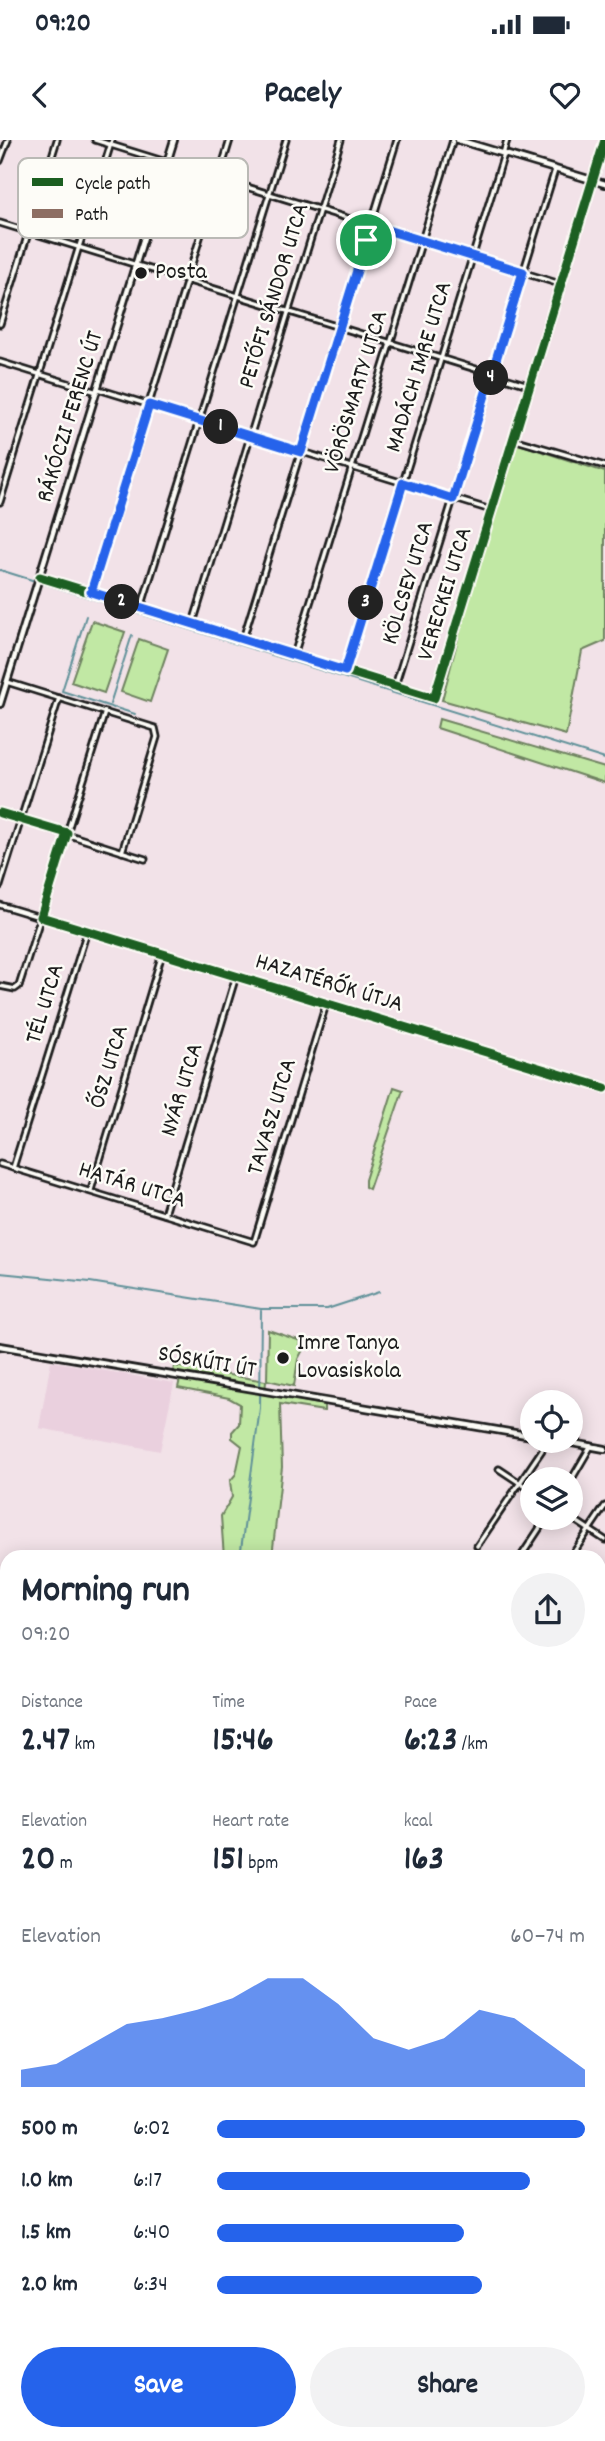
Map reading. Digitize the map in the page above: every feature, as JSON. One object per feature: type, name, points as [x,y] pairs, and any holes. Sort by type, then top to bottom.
[{"type":"street","points":[[0,161],[8,140]]},
{"type":"street","points":[[51,158],[57,140]]},
{"type":"street","points":[[94,140],[111,142],[157,158]]},
{"type":"street","name":"RÁKÓCZI FERENC ÚT","points":[[169,158],[174,140]]},
{"type":"street","points":[[225,158],[230,140]]},
{"type":"street","points":[[141,608],[286,140]]},
{"type":"street","name":"PETŐFI SÁNDOR UTCA","points":[[192,624],[341,140]]},
{"type":"street","points":[[243,639],[397,140]]},
{"type":"street","points":[[455,140],[605,184]]},
{"type":"street","name":"VÖRÖSMARTY UTCA","points":[[294,655],[455,140]]},
{"type":"street","name":"MADÁCH IMRE UTCA","points":[[345,671],[507,140]]},
{"type":"street","name":"VERECKEI UTCA","points":[[396,686],[434,698],[605,140]]},
{"type":"street","name":"KÖLCSEY UTCA","points":[[396,686],[555,170]]},
{"type":"street","points":[[248,187],[560,284]]},
{"type":"street","points":[[0,223],[18,229]]},
{"type":"street","points":[[0,324],[26,238]]},
{"type":"street","points":[[48,238],[528,385]]},
{"type":"street","points":[[0,502],[82,238]]},
{"type":"street","name":"RÁKÓCZI FERENC ÚT","points":[[0,704],[144,238]]},
{"type":"street","points":[[91,592],[200,238]]},
{"type":"street","points":[[0,362],[491,510]]},
{"type":"street","points":[[513,439],[605,466]]},
{"type":"street","points":[[40,576],[396,686]]},
{"type":"street","points":[[4,685],[59,698],[155,728],[157,737],[122,852]]},
{"type":"street","points":[[0,886],[59,698]]},
{"type":"street","points":[[0,986],[18,988],[105,712]]},
{"type":"street","points":[[0,813],[145,859]]},
{"type":"street","name":"HAZATÉRŐK ÚTJA","points":[[0,905],[605,1088]]},
{"type":"street","name":"TÉL UTCA","points":[[13,1168],[87,931]]},
{"type":"street","name":"ŐSZ UTCA","points":[[90,1191],[162,954]]},
{"type":"street","name":"NYÁR UTCA","points":[[163,1214],[236,976]]},
{"type":"street","name":"TAVASZ UTCA","points":[[254,1242],[326,1004]]},
{"type":"street","name":"HATÁR UTCA","points":[[0,1164],[254,1242]]},
{"type":"street","name":"SÓSKÚTI ÚT","points":[[0,1346],[520,1434]]},
{"type":"street","points":[[583,1445],[605,1449]]},
{"type":"street","points":[[579,1467],[591,1446]]},
{"type":"street","points":[[477,1546],[520,1483],[499,1469]]},
{"type":"street","points":[[575,1550],[605,1506]]},
{"type":"street","points":[[583,1525],[605,1540]]},
{"type":"street","points":[[525,1550],[538,1530]]},
{"type":"shaded area","points":[[51,1361],[174,1383],[160,1451],[39,1428]]},
{"type":"green space","points":[[510,441],[605,472],[605,641],[582,651],[566,735],[442,700]]},
{"type":"green space","points":[[92,621],[125,632],[104,693],[71,682]]},
{"type":"green space","points":[[139,639],[168,649],[150,702],[121,692]]},
{"type":"green space","points":[[439,719],[605,768],[605,783],[437,728]]},
{"type":"green space","points":[[394,1087],[403,1090],[369,1189],[365,1187],[365,1180]]},
{"type":"green space","name":"Imre Tanya Lovasiskola","points":[[268,1330],[301,1341],[300,1347],[304,1348],[298,1359],[294,1386],[267,1380]]},
{"type":"green space","points":[[174,1366],[266,1381],[265,1394],[324,1405],[324,1411],[280,1404],[282,1467],[273,1550],[223,1550],[221,1516],[232,1497],[230,1481],[236,1474],[242,1446],[232,1438],[232,1432],[239,1424],[240,1404],[229,1398],[178,1388],[181,1374],[173,1372]]},
{"type":"waterway","points":[[0,570],[605,759]]},
{"type":"waterway","points":[[86,616],[62,691],[114,708]]},
{"type":"waterway","points":[[110,704],[132,635]]},
{"type":"waterway","points":[[116,708],[135,714]]},
{"type":"waterway","points":[[0,1273],[90,1282],[261,1309],[327,1309],[379,1292]]},
{"type":"waterway","points":[[241,1550],[260,1408],[261,1311]]},
{"type":"cycle path","points":[[40,577],[434,698],[605,140]]},
{"type":"cycle path","points":[[0,813],[67,833],[41,917],[605,1088]]},
{"type":"place","name":"Posta","points":[[141,273]]},
{"type":"place","name":"Imre Tanya Lovasiskola","points":[[283,1358]]},
{"type":"route","points":[[371,225],[523,272],[453,499],[403,483],[345,671],[91,592],[149,405],[301,452],[366,240],[371,225]]}]
